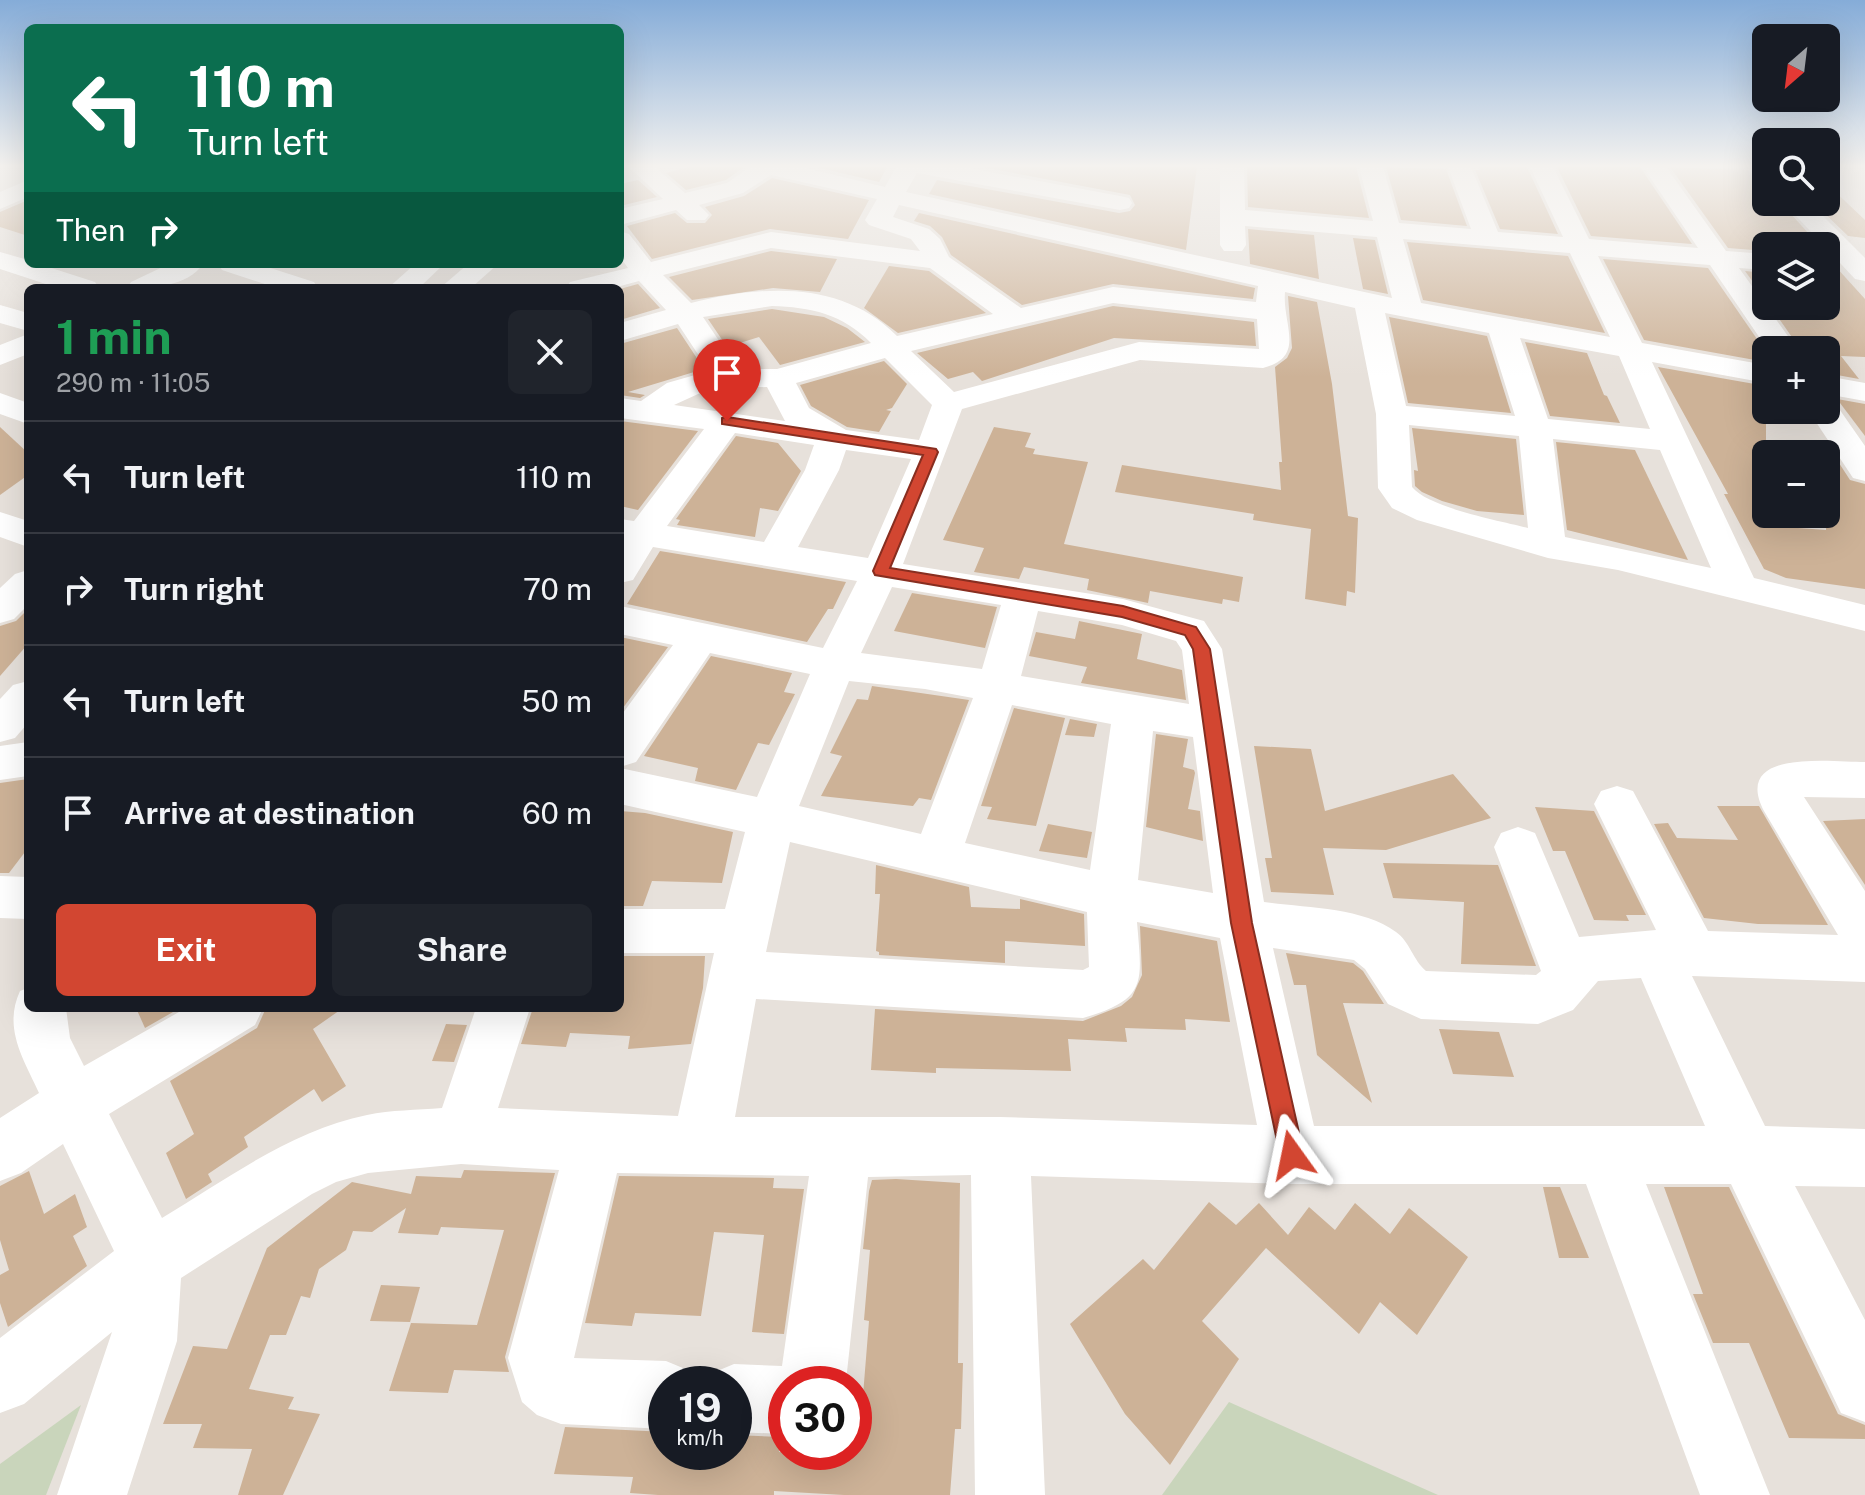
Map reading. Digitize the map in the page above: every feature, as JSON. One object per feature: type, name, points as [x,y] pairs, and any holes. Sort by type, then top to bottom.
[{"type":"street","points":[[721,237],[734,248]]},
{"type":"street","points":[[923,237],[931,245],[938,261]]},
{"type":"street","points":[[1069,237],[1368,302],[1752,372]]},
{"type":"street","points":[[1109,246],[1111,237]]},
{"type":"street","points":[[1234,237],[1233,264],[1238,274]]},
{"type":"street","points":[[1390,237],[1409,310]]},
{"type":"street","points":[[1487,237],[1752,261]]},
{"type":"street","points":[[1574,237],[1674,441],[1740,590]]},
{"type":"street","points":[[1702,237],[1773,336]]},
{"type":"street","points":[[1831,237],[1864,270]]},
{"type":"street","points":[[596,284],[771,240],[938,261],[1087,365]]},
{"type":"street","points":[[624,244],[645,272],[686,314],[728,376]]},
{"type":"street","points":[[811,302],[846,250]]},
{"type":"street","points":[[0,260],[24,268]]},
{"type":"street","points":[[1840,267],[1864,270]]},
{"type":"street","points":[[24,268],[73,284]]},
{"type":"street","points":[[149,284],[182,268]]},
{"type":"street","points":[[243,268],[292,284]]},
{"type":"street","points":[[406,284],[422,268]]},
{"type":"street","points":[[459,284],[480,268]]},
{"type":"street","points":[[948,403],[1139,351],[1270,357],[1275,349],[1269,312],[1272,282]]},
{"type":"street","points":[[634,409],[691,384],[728,376],[778,378],[890,347],[1113,295],[1269,312]]},
{"type":"street","points":[[624,331],[747,299],[776,298],[838,308],[859,318],[948,403]]},
{"type":"street","points":[[1368,302],[1392,414],[1395,488],[1404,500],[1430,512],[1548,546],[1618,558],[1865,618]]},
{"type":"street","points":[[0,314],[24,321]]},
{"type":"street","points":[[1502,327],[1535,428],[1548,546]]},
{"type":"street","points":[[0,356],[24,345]]},
{"type":"street","points":[[778,378],[796,414],[834,436]]},
{"type":"street","points":[[1840,388],[1865,392]]},
{"type":"street","points":[[0,403],[24,412]]},
{"type":"street","points":[[701,1143],[739,952],[772,817],[835,665],[881,571],[948,403]]},
{"type":"street","points":[[634,409],[931,452]]},
{"type":"street","points":[[1392,414],[1674,441]]},
{"type":"street","points":[[624,557],[631,532],[727,421]]},
{"type":"street","points":[[1833,424],[1865,471]]},
{"type":"street","points":[[775,555],[822,470],[834,436]]},
{"type":"street","points":[[0,523],[24,533]]},
{"type":"street","points":[[631,532],[1123,612],[1190,631],[1202,649],[1242,923],[1292,1155]]},
{"type":"street","points":[[0,610],[24,587]]},
{"type":"street","points":[[936,857],[998,686],[1023,596]]},
{"type":"street","points":[[624,621],[835,665],[925,674],[1211,723]]},
{"type":"street","points":[[624,744],[701,636]]},
{"type":"street","points":[[0,726],[24,700]]},
{"type":"street","points":[[624,932],[739,952],[1083,994],[1104,988],[1115,975],[1111,897],[1134,712]]},
{"type":"street","points":[[0,763],[24,760]]},
{"type":"street","points":[[1865,780],[1789,779],[1780,785],[1780,798],[1865,935]]},
{"type":"street","points":[[624,787],[772,817],[1111,897],[1242,923],[1357,938],[1374,945],[1386,955],[1395,978],[1407,989],[1421,995],[1538,1000],[1554,996],[1586,958],[1674,953],[1865,959]]},
{"type":"street","points":[[1617,804],[1748,1155],[1865,1389]]},
{"type":"street","points":[[1518,847],[1569,976]]},
{"type":"street","points":[[0,897],[24,898]]},
{"type":"street","points":[[39,1012],[43,1042],[151,1261],[144,1341],[92,1495]]},
{"type":"street","points":[[0,1152],[74,1103],[229,1012]]},
{"type":"street","points":[[461,1135],[502,1012]]},
{"type":"street","points":[[0,1380],[151,1261],[291,1173],[328,1155],[368,1144],[461,1135],[595,1143],[842,1148],[1000,1146],[1292,1155],[1865,1158]]},
{"type":"street","points":[[595,1143],[541,1358],[546,1378],[561,1391],[648,1394]]},
{"type":"street","points":[[1000,1146],[1010,1495]]},
{"type":"street","points":[[815,1366],[842,1148]]},
{"type":"street","points":[[1605,1155],[1735,1495]]},
{"type":"green space","points":[[1229,1402],[1438,1495],[1162,1495]]},
{"type":"green space","points":[[81,1405],[46,1495],[0,1495],[0,1464]]},
{"type":"building","points":[[635,237],[739,237],[652,259]]},
{"type":"building","points":[[942,237],[1025,237],[1255,288],[1253,299],[1113,284],[1022,305],[951,255]]},
{"type":"building","points":[[1125,237],[1188,237],[1186,250]]},
{"type":"building","points":[[1248,237],[1314,237],[1319,279],[1250,264]]},
{"type":"building","points":[[1601,237],[1687,237],[1692,244]]},
{"type":"building","points":[[1720,237],[1752,237],[1752,250],[1728,248]]},
{"type":"building","points":[[1353,238],[1375,240],[1388,294],[1363,289]]},
{"type":"building","points":[[1407,242],[1568,256],[1605,333],[1423,300]]},
{"type":"building","points":[[771,251],[837,259],[820,292],[773,288],[692,300],[669,277]]},
{"type":"building","points":[[1603,259],[1708,268],[1755,336],[1752,336],[1752,359],[1644,340]]},
{"type":"building","points":[[889,266],[929,271],[986,313],[898,333],[864,308]]},
{"type":"building","points":[[1840,271],[1865,299],[1865,357],[1841,356],[1859,379],[1840,376],[1840,336],[1791,336],[1780,320],[1840,320]]},
{"type":"building","points":[[638,284],[660,308],[624,319],[624,288]]},
{"type":"building","points":[[1288,296],[1317,302],[1332,384],[1348,516],[1358,518],[1355,593],[1347,591],[1346,606],[1305,599],[1311,529],[1253,520],[1254,514],[1115,492],[1122,465],[1281,490],[1275,367],[1287,358],[1292,348]]},
{"type":"building","points":[[1113,306],[1254,322],[1256,346],[1114,338],[982,381],[973,372],[948,379],[917,353]]},
{"type":"building","points":[[772,309],[824,317],[847,328],[865,342],[780,365],[759,337],[727,347],[708,319]]},
{"type":"building","points":[[1389,317],[1487,336],[1511,413],[1408,403]]},
{"type":"building","points":[[677,328],[704,369],[628,392],[645,395],[640,398],[624,396],[624,343]]},
{"type":"building","points":[[1525,342],[1587,353],[1604,395],[1620,423],[1550,416]]},
{"type":"building","points":[[884,361],[907,384],[892,408],[886,410],[891,411],[879,432],[847,427],[811,406],[800,385]]},
{"type":"building","points":[[1658,367],[1752,384],[1752,424],[1766,424],[1766,440],[1752,440],[1752,528],[1840,528],[1840,465],[1850,480],[1865,484],[1865,589],[1786,578],[1764,569],[1724,494],[1728,494]]},
{"type":"building","points":[[1840,400],[1865,404],[1865,436],[1840,403]]},
{"type":"building","points":[[624,422],[698,431],[638,510],[624,507]]},
{"type":"building","points":[[0,427],[24,449],[24,478],[0,495]]},
{"type":"building","points":[[994,427],[1031,433],[1025,447],[1035,449],[1033,454],[1088,462],[1064,544],[1243,577],[1239,602],[1223,599],[1222,604],[1150,591],[1148,603],[1087,590],[1089,579],[1024,567],[1019,579],[974,572],[984,548],[943,540]]},
{"type":"building","points":[[1412,428],[1516,439],[1524,515],[1477,511],[1422,492],[1415,486],[1414,470],[1418,471]]},
{"type":"building","points":[[736,436],[778,443],[801,471],[778,511],[760,508],[755,537],[677,525],[680,520],[676,519]]},
{"type":"building","points":[[1556,442],[1635,450],[1688,560],[1567,530]]},
{"type":"building","points":[[660,551],[846,582],[833,609],[828,609],[807,642],[627,604]]},
{"type":"building","points":[[912,593],[997,607],[985,648],[894,631]]},
{"type":"building","points":[[24,613],[24,649],[0,676],[0,626],[16,621]]},
{"type":"building","points":[[1079,621],[1142,634],[1137,659],[1182,670],[1186,700],[1081,683],[1087,667],[1029,656],[1036,632],[1075,639]]},
{"type":"building","points":[[624,638],[668,647],[624,707]]},
{"type":"building","points":[[711,656],[792,673],[784,692],[795,694],[769,745],[758,743],[736,790],[695,781],[698,768],[644,756]]},
{"type":"building","points":[[872,686],[969,700],[931,800],[919,798],[913,806],[821,796],[842,756],[830,753],[857,699],[868,700]]},
{"type":"building","points":[[1014,708],[1065,718],[1036,826],[987,819],[992,807],[981,806]]},
{"type":"building","points":[[1070,719],[1097,724],[1094,737],[1065,735]]},
{"type":"building","points":[[1156,734],[1188,739],[1183,767],[1195,773],[1188,809],[1200,811],[1203,841],[1146,827]]},
{"type":"building","points":[[1254,746],[1311,749],[1325,811],[1453,774],[1491,818],[1386,850],[1323,848],[1334,895],[1271,892],[1265,858],[1272,858]]},
{"type":"building","points":[[24,780],[24,853],[9,873],[0,873],[0,783]]},
{"type":"building","points":[[1717,806],[1759,806],[1828,925],[1758,924],[1704,918],[1654,824],[1668,823],[1677,838],[1738,840]]},
{"type":"building","points":[[1535,807],[1594,811],[1646,915],[1626,915],[1629,921],[1594,920],[1565,851],[1553,851]]},
{"type":"building","points":[[624,811],[733,832],[722,883],[652,881],[643,906],[624,906]]},
{"type":"building","points":[[1865,819],[1865,885],[1823,821]]},
{"type":"building","points":[[1048,824],[1092,832],[1087,858],[1039,851]]},
{"type":"building","points":[[1383,863],[1498,865],[1536,966],[1461,964],[1464,902],[1393,898]]},
{"type":"building","points":[[876,865],[969,887],[971,907],[1020,909],[1020,899],[1084,914],[1085,946],[1005,941],[1005,963],[879,955],[876,951],[880,894],[875,894]]},
{"type":"building","points":[[1140,926],[1217,941],[1230,1022],[1185,1019],[1186,1030],[1125,1028],[1127,1042],[1068,1039],[1071,1071],[936,1068],[936,1073],[871,1070],[875,1009],[1083,1021],[1121,1006],[1132,997],[1142,975]]},
{"type":"building","points":[[1286,953],[1353,963],[1363,971],[1384,1004],[1343,1003],[1372,1103],[1317,1055],[1306,985],[1294,985]]},
{"type":"building","points":[[624,956],[705,956],[703,988],[691,1044],[628,1049],[630,1036],[570,1033],[566,1047],[521,1044],[532,1012],[624,1012]]},
{"type":"building","points":[[138,1012],[173,1012],[145,1028]]},
{"type":"building","points":[[264,1012],[337,1012],[313,1029],[346,1086],[322,1102],[314,1089],[244,1137],[248,1147],[208,1174],[212,1182],[186,1199],[166,1153],[194,1134],[170,1081],[257,1028]]},
{"type":"building","points":[[446,1024],[467,1025],[454,1062],[432,1061]]},
{"type":"building","points":[[1439,1029],[1499,1032],[1514,1077],[1453,1074]]},
{"type":"building","points":[[464,1170],[555,1173],[505,1357],[509,1372],[454,1370],[448,1393],[389,1391],[411,1323],[477,1325],[504,1230],[441,1227],[438,1235],[398,1233],[406,1208],[372,1232],[353,1231],[346,1250],[319,1269],[310,1298],[301,1296],[286,1335],[270,1335],[249,1389],[294,1397],[288,1409],[320,1414],[283,1495],[238,1495],[252,1449],[193,1448],[202,1424],[163,1424],[193,1346],[227,1349],[267,1248],[352,1182],[411,1194],[416,1176],[461,1178]]},
{"type":"building","points":[[29,1171],[44,1214],[75,1194],[87,1227],[73,1236],[87,1266],[8,1327],[0,1303],[0,1275],[9,1270],[0,1240],[0,1186]]},
{"type":"building","points":[[619,1176],[774,1178],[773,1188],[804,1189],[784,1334],[752,1332],[764,1235],[714,1232],[701,1316],[635,1313],[632,1326],[585,1323]]},
{"type":"building","points":[[872,1180],[960,1183],[958,1363],[963,1363],[961,1429],[955,1429],[950,1495],[844,1495],[774,1491],[774,1495],[658,1495],[630,1493],[633,1477],[554,1474],[565,1427],[648,1431],[648,1470],[752,1470],[752,1436],[768,1436],[768,1470],[872,1470],[872,1366],[865,1366],[869,1321],[864,1320],[870,1250],[863,1249]]},
{"type":"building","points":[[1543,1187],[1560,1187],[1589,1258],[1559,1258]]},
{"type":"building","points":[[1664,1187],[1729,1187],[1838,1414],[1865,1425],[1865,1439],[1789,1438],[1749,1343],[1713,1343],[1693,1294],[1703,1294]]},
{"type":"building","points":[[1209,1202],[1236,1225],[1259,1203],[1288,1235],[1309,1207],[1335,1230],[1355,1203],[1390,1234],[1409,1208],[1468,1257],[1417,1335],[1380,1302],[1359,1334],[1266,1248],[1202,1321],[1239,1359],[1170,1465],[1125,1414],[1070,1324],[1143,1259],[1154,1270]]},
{"type":"building","points":[[381,1285],[420,1287],[410,1322],[370,1321]]},
{"type":"route","points":[[727,421],[931,452],[881,571],[1123,612],[1190,631],[1202,649],[1242,923],[1292,1155]]}]
